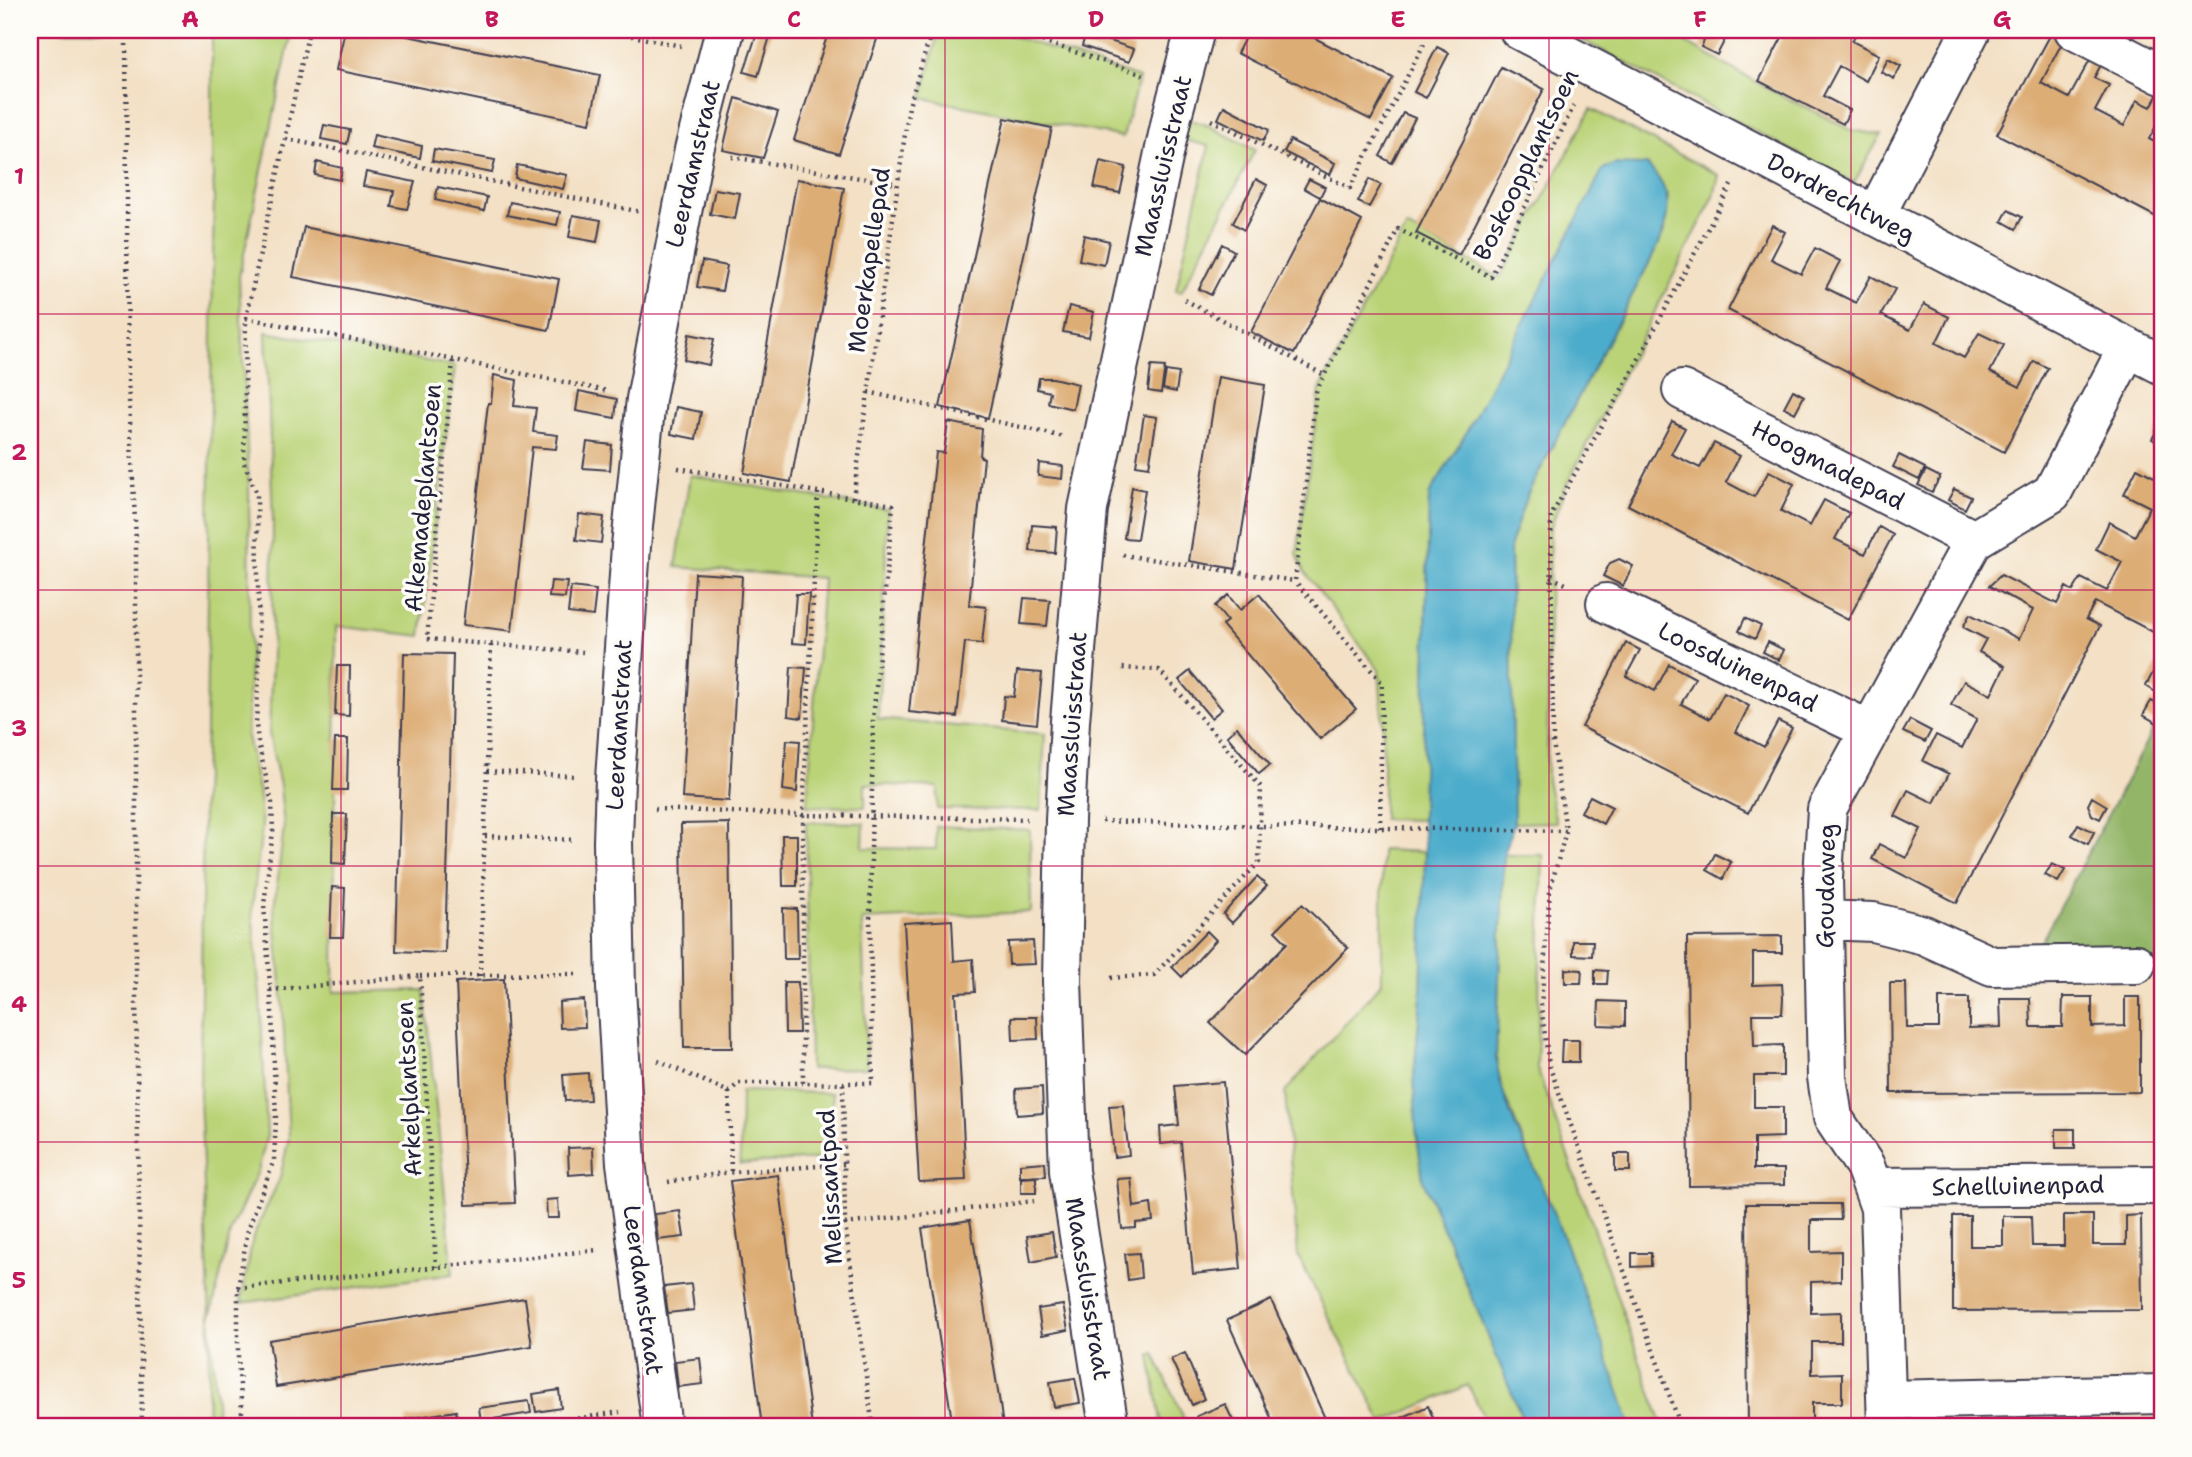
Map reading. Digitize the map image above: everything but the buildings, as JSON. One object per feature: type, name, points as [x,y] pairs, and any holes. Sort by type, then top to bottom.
[{"type":"street","name":"Maassluisstraat","points":[[1109,1427],[1069,1171],[1062,981],[1070,721],[1088,509],[1178,95],[1195,30]]},
{"type":"street","name":"Dordrechtweg","points":[[1519,30],[2162,365]]},
{"type":"street","points":[[1875,216],[1971,30]]},
{"type":"street","points":[[2074,30],[2162,75]]},
{"type":"street","name":"Leerdamstraat","points":[[661,1417],[626,1163],[615,973],[614,809],[623,655],[646,399],[679,220],[722,42]]},
{"type":"street","points":[[1974,540],[2052,493],[2128,347]]},
{"type":"street","name":"Hoogmadepad","points":[[1682,390],[1974,540]]},
{"type":"street","name":"Goudaweg","points":[[1887,1414],[1880,1208],[1864,1166],[1833,1118],[1827,1077],[1823,878],[1827,809],[1974,540]]},
{"type":"street","name":"Loosduinenpad","points":[[1606,603],[1871,731]]},
{"type":"street","points":[[1824,920],[1873,922],[1924,935],[1992,966],[2136,964]]},
{"type":"street","name":"Schelluinenpad","points":[[1874,1187],[2162,1185]]},
{"type":"street","points":[[1887,1414],[2162,1394]]},
{"type":"path","points":[[126,30],[128,380],[136,541],[136,942],[142,1427]]},
{"type":"path","points":[[243,1427],[238,1288],[248,1229],[274,1160],[276,1119],[264,905],[273,831],[272,803],[257,742],[256,724],[259,674],[257,494],[244,463],[246,318],[309,30]]},
{"type":"path","points":[[604,30],[722,42]]},
{"type":"path","name":"Moerkapellepad","points":[[853,498],[909,106],[932,30]]},
{"type":"path","points":[[1009,30],[1178,95],[1350,188],[1424,44]]},
{"type":"path","name":"Boskoopplantsoen","points":[[1295,581],[1316,392],[1398,229],[1491,277],[1592,68]]},
{"type":"path","points":[[286,139],[679,220]]},
{"type":"path","points":[[694,150],[897,184]]},
{"type":"path","points":[[1681,1427],[1549,1065],[1541,1006],[1550,890],[1566,831],[1553,742],[1551,516],[1635,366],[1750,150]]},
{"type":"path","points":[[1185,300],[1324,375]]},
{"type":"path","name":"Alkemadeplantsoen","points":[[246,318],[646,399]]},
{"type":"path","name":"Alkemadeplantsoen","points":[[453,360],[427,639],[491,644]]},
{"type":"path","points":[[867,392],[1101,446]]},
{"type":"path","points":[[639,461],[893,505],[873,719],[873,1083],[839,1083]]},
{"type":"path","points":[[803,815],[818,493]]},
{"type":"path","points":[[1084,550],[1295,581],[1382,683],[1380,828]]},
{"type":"path","points":[[480,976],[491,644],[623,655]]},
{"type":"path","points":[[1111,978],[1154,975],[1259,862],[1261,787],[1159,670],[1122,667]]},
{"type":"path","points":[[487,771],[614,809]]},
{"type":"path","points":[[485,836],[614,809],[1566,831]]},
{"type":"path","name":"Melissantpad","points":[[803,815],[803,1083],[843,1084],[845,1224],[873,1427]]},
{"type":"path","points":[[420,976],[615,973]]},
{"type":"path","name":"Arkelplantsoen","points":[[270,990],[420,976],[436,1267]]},
{"type":"path","points":[[619,1044],[729,1092]]},
{"type":"path","points":[[731,1173],[729,1092],[739,1083],[803,1083]]},
{"type":"path","points":[[629,1188],[731,1173],[845,1164]]},
{"type":"path","points":[[845,1224],[1073,1196]]},
{"type":"path","points":[[238,1288],[637,1245]]},
{"type":"path","points":[[522,1427],[661,1417]]},
{"type":"green space","points":[[57,30],[292,30],[239,277],[249,487],[250,656],[247,736],[258,789],[262,827],[252,909],[260,995],[267,1135],[258,1171],[231,1230],[210,1319],[200,1098],[214,195],[212,32]]},
{"type":"green space","points":[[939,30],[994,30],[1139,78],[1123,137],[922,98]]},
{"type":"green space","points":[[1563,30],[1663,30],[1765,87],[1851,130],[1881,135],[1854,183]]},
{"type":"green space","points":[[1591,109],[1719,175],[1714,196],[1566,486],[1550,529],[1547,780],[1556,822],[1514,823],[1510,545],[1527,495],[1658,246],[1665,229],[1668,195],[1511,349],[1429,495],[1422,820],[1383,819],[1383,730],[1379,670],[1304,571],[1297,554],[1320,389],[1407,227],[1500,278]]},
{"type":"green space","points":[[1184,118],[1207,125],[1255,150],[1181,292],[1176,290],[1209,146],[1180,139]]},
{"type":"green space","points":[[266,332],[455,366],[421,636],[336,626],[334,992],[424,990],[453,1274],[241,1303],[253,1237],[280,1178],[289,1137],[282,993],[274,909],[284,827],[280,786],[269,734],[273,519]]},
{"type":"green space","points":[[690,475],[888,510],[878,719],[1045,734],[1041,810],[937,809],[938,787],[865,784],[865,807],[807,806],[823,578],[676,567]]},
{"type":"green space","points":[[2162,712],[2159,963],[2128,954],[2038,948]]},
{"type":"green space","points":[[806,822],[864,823],[863,848],[936,849],[936,826],[1030,830],[1031,912],[862,920],[867,1068],[810,1069]]},
{"type":"green space","points":[[1382,850],[1425,852],[1421,997],[1414,1076],[1416,1128],[1423,1180],[1526,1427],[1489,1427],[1468,1385],[1382,1422],[1298,1256],[1285,1092],[1382,982]]},
{"type":"green space","points":[[1504,855],[1543,855],[1537,1068],[1663,1427],[1631,1427],[1573,1263],[1499,1082],[1496,1057]]},
{"type":"green space","points":[[741,1091],[832,1093],[836,1158],[740,1164]]},
{"type":"green space","points":[[210,1319],[218,1427],[207,1427]]},
{"type":"green space","points":[[1154,1353],[1184,1419],[1167,1427],[1162,1427],[1150,1356]]},
{"type":"water","points":[[1615,164],[1647,165],[1656,175],[1666,193],[1666,223],[1658,246],[1527,495],[1510,545],[1514,823],[1504,855],[1496,1057],[1510,1111],[1570,1254],[1631,1427],[1526,1427],[1423,1180],[1416,1128],[1414,1076],[1421,997],[1425,852],[1422,820],[1429,495],[1465,435],[1603,169]]}]
